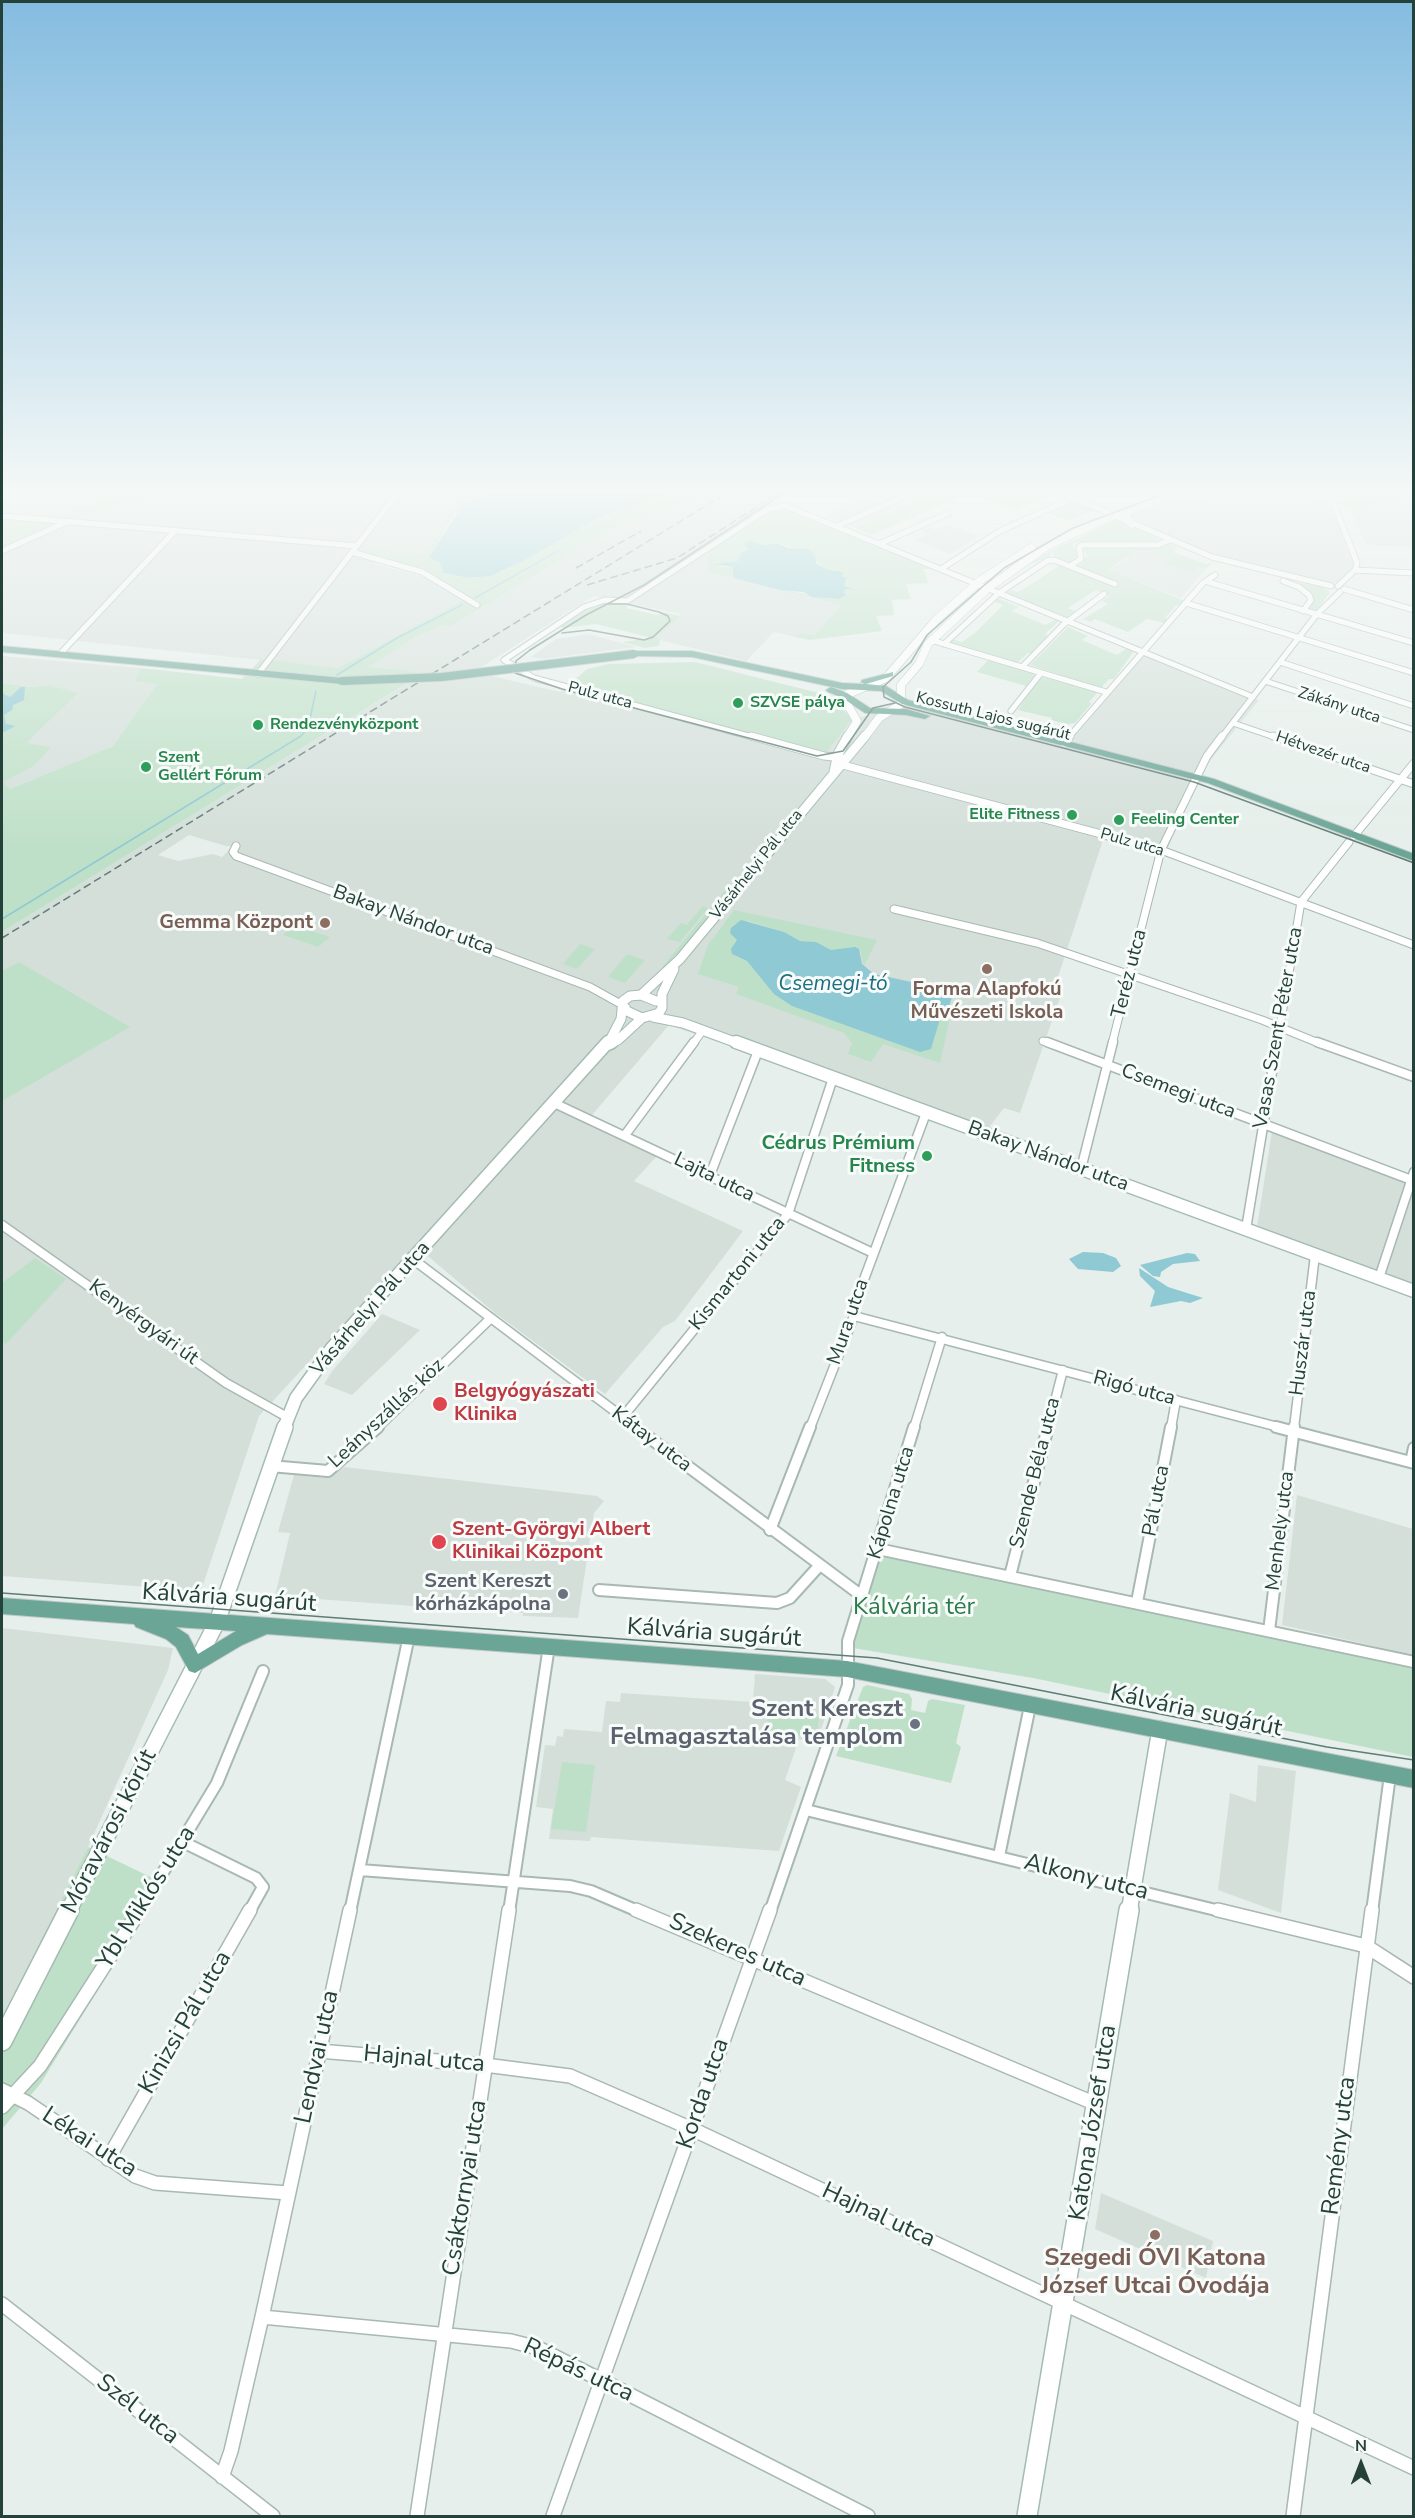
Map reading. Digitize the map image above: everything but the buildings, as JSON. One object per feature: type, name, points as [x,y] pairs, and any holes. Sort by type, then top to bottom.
[{"type":"main road","points":[[847,696],[891,674],[923,632],[946,612]]},
{"type":"main road","points":[[884,712],[903,701],[901,685],[919,664],[931,640],[962,612]]},
{"type":"main road","name":"Kossuth Lajos sugárút","points":[[2,649],[342,681],[442,677],[634,654],[685,653],[842,686],[885,689],[903,701],[1064,743],[1195,781],[1352,839],[1413,858]]},
{"type":"main road","name":"Kossuth Lajos sugárút","points":[[755,667],[847,696],[862,709],[921,715],[1195,781]]},
{"type":"main road","points":[[812,680],[862,683],[891,674]]},
{"type":"main road","name":"Vásárhelyi Pál utca","points":[[217,1622],[287,1417],[305,1384],[332,1348],[642,1007],[834,771],[857,721],[846,702],[847,696]]},
{"type":"main road","name":"Vásárhelyi Pál utca","points":[[839,762],[851,754],[884,712]]},
{"type":"main road","name":"Kossuth Lajos sugárút","points":[[1352,839],[1413,866]]},
{"type":"main road","name":"Vásárhelyi Pál utca","points":[[607,1045],[616,1029],[625,1020],[662,996],[662,982]]},
{"type":"main road","name":"Bakay Nándor utca","points":[[642,1007],[1413,1291]]},
{"type":"main road","name":"Kálvária sugárút","points":[[2,1606],[847,1669],[1413,1779]]},
{"type":"main road","points":[[129,1617],[172,1633],[182,1641],[195,1665],[236,1639],[270,1625]]},
{"type":"main road","name":"Móravárosi körút","points":[[2,2041],[217,1622]]},
{"type":"main road","name":"Katona József utca","points":[[1027,2517],[1160,1729]]},
{"type":"street","points":[[59,655],[100,612]]},
{"type":"street","points":[[258,674],[306,612]]},
{"type":"street","name":"Pulz utca","points":[[578,612],[504,662],[534,678],[1161,850],[1413,945]]},
{"type":"street","points":[[944,644],[979,612]]},
{"type":"street","points":[[1043,612],[1252,697]]},
{"type":"street","points":[[1022,667],[1081,612]]},
{"type":"street","points":[[1064,743],[1178,612]]},
{"type":"street","points":[[1213,612],[1413,673]]},
{"type":"street","points":[[1308,612],[1413,643]]},
{"type":"street","name":"Teréz utca","points":[[1081,1169],[1161,850],[1203,762],[1319,612]]},
{"type":"street","points":[[931,640],[1106,692]]},
{"type":"street","points":[[1280,662],[1413,706]]},
{"type":"street","points":[[1011,711],[1041,673]]},
{"type":"street","name":"Zákány utca","points":[[1265,681],[1413,730]]},
{"type":"street","name":"Hétvezér utca","points":[[1233,723],[1413,784]]},
{"type":"street","name":"Vasas Szent Péter utca","points":[[1246,1229],[1301,902],[1413,763]]},
{"type":"street","name":"Bakay Nándor utca","points":[[236,846],[233,852],[236,855],[642,1007]]},
{"type":"street","points":[[894,909],[1029,940],[1413,1075]]},
{"type":"street","points":[[625,1135],[703,1030]]},
{"type":"street","name":"Csemegi utca","points":[[1043,1041],[1263,1124],[1413,1177]]},
{"type":"street","points":[[710,1175],[758,1051]]},
{"type":"street","name":"Kismartoni utca","points":[[622,1418],[788,1214],[832,1078]]},
{"type":"street","name":"Lajta utca","points":[[554,1103],[873,1253]]},
{"type":"street","name":"Mura utca","points":[[770,1530],[854,1316],[856,1301],[873,1253],[926,1113]]},
{"type":"street","points":[[1378,1278],[1413,1177]]},
{"type":"street","name":"Kenyérgyári út","points":[[2,1225],[226,1383],[287,1417]]},
{"type":"street","name":"Huszár utca","points":[[1293,1431],[1315,1255]]},
{"type":"street","name":"Kátay utca","points":[[414,1260],[770,1530],[862,1596]]},
{"type":"street","name":"Rigó utca","points":[[854,1316],[942,1337],[1412,1462]]},
{"type":"street","name":"Leányszállás köz","points":[[269,1466],[328,1471],[350,1454],[491,1318]]},
{"type":"street","name":"Kápolna utca","points":[[847,1669],[848,1641],[942,1337]]},
{"type":"street","name":"Szende Béla utca","points":[[1010,1576],[1063,1370]]},
{"type":"street","name":"Pál utca","points":[[1137,1602],[1176,1400]]},
{"type":"street","name":"Menhely utca","points":[[1269,1631],[1293,1431]]},
{"type":"street","points":[[1412,1462],[1413,1448]]},
{"type":"street","points":[[878,1549],[1413,1662]]},
{"type":"street","name":"Kálvária sugárút","points":[[599,1590],[777,1603],[790,1598],[819,1566]]},
{"type":"street","name":"Lendvai utca","points":[[222,2476],[231,2451],[262,2318],[409,1635]]},
{"type":"street","name":"Csáktornyai utca","points":[[417,2517],[549,1646]]},
{"type":"street","name":"Korda utca","points":[[553,2517],[806,1810],[848,1685],[847,1669]]},
{"type":"street","name":"Ybl Miklós utca","points":[[2,2107],[8,2093],[40,2066],[66,2028],[183,1842],[217,1784],[262,1671]]},
{"type":"street","points":[[999,1856],[1030,1706]]},
{"type":"street","name":"Remény utca","points":[[1293,2517],[1390,1775]]},
{"type":"street","name":"Alkony utca","points":[[806,1810],[1366,1946],[1413,1977]]},
{"type":"street","name":"Kinizsi Pál utca","points":[[108,2159],[263,1887],[256,1878],[183,1842]]},
{"type":"street","name":"Szekeres utca","points":[[360,1870],[570,1886],[591,1890],[1097,2104]]},
{"type":"street","name":"Hajnal utca","points":[[319,2051],[485,2065],[570,2076],[692,2129],[1413,2468]]},
{"type":"street","name":"Lékai utca","points":[[8,2093],[135,2176],[155,2183],[288,2193]]},
{"type":"street","name":"Szél utca","points":[[2,2304],[273,2517]]},
{"type":"street","name":"Répás utca","points":[[262,2318],[512,2341],[538,2348],[868,2517]]},
{"type":"shaded area","points":[[2,612],[442,612],[338,668],[2,633]]},
{"type":"shaded area","points":[[475,612],[569,612],[480,668],[445,672],[423,683],[492,676],[560,692],[569,685],[852,719],[922,705],[1065,741],[1142,652],[1259,700],[1197,777],[1165,855],[1103,840],[1055,986],[1063,989],[1020,1113],[1004,1108],[983,1135],[669,1025],[586,1122],[657,1156],[634,1181],[743,1231],[675,1321],[663,1327],[605,1394],[495,1313],[416,1246],[259,1416],[201,1591],[2,1576],[2,932],[421,675],[406,670],[367,667],[414,638],[443,625],[449,627]],"holes":[[[189,835],[233,846],[222,857],[213,854],[178,861],[158,855]]]},
{"type":"shaded area","points":[[669,612],[837,612],[815,636],[800,633],[795,637],[774,632],[746,661],[655,639],[681,614]]},
{"type":"shaded area","points":[[589,634],[636,647],[542,659],[531,657],[556,639]]},
{"type":"shaded area","points":[[2,656],[141,668],[140,676],[158,683],[113,746],[10,789],[2,782],[34,766],[50,747],[25,744],[49,685],[30,687],[2,683]]},
{"type":"shaded area","points":[[1272,1131],[1413,1185],[1413,1284],[1257,1227]]},
{"type":"shaded area","points":[[382,1314],[420,1330],[352,1395],[324,1384],[333,1370]]},
{"type":"shaded area","name":"Szent-Györgyi Albert Klinikai Központ","points":[[344,1467],[597,1496],[604,1501],[594,1513],[578,1618],[523,1616],[523,1613],[481,1610],[480,1613],[468,1612],[468,1610],[275,1596],[290,1533],[278,1532],[294,1475],[327,1478]]},
{"type":"shaded area","points":[[1297,1495],[1413,1529],[1413,1655],[1282,1625]]},
{"type":"shaded area","points":[[2,1628],[173,1648],[168,1670],[88,1847],[2,2017]]},
{"type":"shaded area","points":[[755,1674],[825,1679],[835,1687],[816,1745],[799,1739],[785,1780],[801,1787],[779,1851],[591,1837],[590,1841],[549,1839],[553,1809],[536,1807],[545,1745],[555,1746],[557,1736],[563,1737],[564,1729],[602,1732],[606,1701],[620,1702],[621,1693],[753,1702]]},
{"type":"shaded area","points":[[1258,1765],[1296,1771],[1281,1913],[1218,1890],[1230,1793],[1256,1802]]},
{"type":"shaded area","name":"Szegedi ÓVI Katona József Utcai Óvodája","points":[[1101,2193],[1213,2241],[1206,2278],[1095,2229]]},
{"type":"green space","points":[[442,612],[475,612],[449,627],[443,625],[414,638],[368,667],[406,670],[422,674],[2,932],[2,683],[30,687],[49,685],[78,693],[26,743],[51,747],[34,766],[3,782],[10,789],[113,746],[157,684],[135,681],[141,668],[242,679],[261,659],[338,668]]},
{"type":"green space","points":[[580,612],[642,612],[657,615],[662,612],[680,616],[656,638],[660,640],[659,646],[645,648],[622,642],[652,638],[596,624],[564,628],[557,626]]},
{"type":"green space","points":[[836,612],[894,612],[894,615],[876,616],[882,631],[810,640],[795,637],[800,633],[815,635]]},
{"type":"green space","points":[[996,612],[1013,612],[1045,625],[1056,619],[1060,620],[1045,634],[1050,636],[1034,653],[1028,653],[1017,663],[949,642],[951,639],[962,642]]},
{"type":"green space","points":[[1053,612],[1075,612],[1070,618]]},
{"type":"green space","points":[[1095,612],[1170,612],[1165,618],[1168,620],[1164,623],[1147,619],[1128,632],[1095,619],[1091,622],[1083,619]]},
{"type":"green space","points":[[1068,627],[1088,636],[1082,640],[1117,655],[1127,648],[1134,651],[1114,679],[1109,679],[1101,688],[1030,665]]},
{"type":"green space","points":[[989,659],[1033,673],[1034,676],[1026,686],[977,672]]},
{"type":"green space","name":"SZVSE pálya","points":[[695,662],[831,696],[852,719],[825,754],[569,685],[587,669],[608,664]]},
{"type":"green space","points":[[1043,677],[1097,693],[1089,702],[1092,703],[1075,723],[1067,724],[1018,710],[1034,685]]},
{"type":"green space","points":[[729,886],[730,893],[676,959],[663,969],[663,966]]},
{"type":"green space","points":[[703,906],[708,908],[680,942],[667,939],[681,923],[687,925]]},
{"type":"green space","points":[[734,910],[877,940],[864,966],[860,950],[831,950],[816,942],[800,941],[784,932],[748,921],[732,954],[747,961],[774,994],[931,1049],[940,1018],[949,1022],[940,1063],[883,1044],[871,1062],[848,1054],[852,1043],[844,1033],[736,994],[739,987],[698,974],[708,945]]},
{"type":"green space","points":[[294,925],[330,937],[318,947],[283,935]]},
{"type":"green space","points":[[580,944],[595,949],[577,969],[563,964]]},
{"type":"green space","points":[[627,954],[645,960],[625,983],[608,977]]},
{"type":"green space","points":[[19,962],[130,1027],[2,1101],[2,971]]},
{"type":"green space","points":[[35,1258],[66,1279],[6,1344],[2,1341],[2,1283]]},
{"type":"green space","name":"Kálvária tér","points":[[878,1549],[1413,1662],[1413,1757],[1033,1678],[847,1647]]},
{"type":"green space","points":[[867,1685],[909,1694],[912,1699],[911,1710],[925,1713],[928,1701],[932,1699],[965,1705],[956,1743],[961,1747],[951,1783],[836,1756],[863,1687]]},
{"type":"green space","points":[[768,1711],[819,1717],[817,1738],[766,1732]]},
{"type":"green space","points":[[562,1762],[595,1765],[586,1832],[551,1829]]},
{"type":"green space","points":[[88,1847],[163,1883],[41,2083],[2,2129],[2,2017]]},
{"type":"water","points":[[21,687],[25,687],[24,700],[13,705],[12,710],[4,715],[6,724],[15,726],[2,733],[2,693],[10,697]]},
{"type":"water","name":"Csemegi-tó","points":[[741,920],[784,932],[800,941],[816,942],[831,950],[855,947],[859,949],[862,964],[874,974],[945,989],[953,994],[946,1016],[940,1019],[931,1049],[920,1052],[792,1006],[774,994],[747,961],[732,954],[731,949],[737,940],[730,933],[731,928]]},
{"type":"water","points":[[1083,1252],[1103,1253],[1116,1258],[1121,1266],[1113,1272],[1078,1269],[1069,1259]]},
{"type":"water","points":[[1187,1253],[1195,1254],[1200,1261],[1173,1264],[1161,1272],[1160,1277],[1153,1276],[1140,1265]]},
{"type":"water","points":[[1139,1268],[1168,1287],[1203,1298],[1190,1303],[1181,1301],[1150,1307],[1155,1291],[1140,1276]]},
{"type":"waterway","points":[[337,675],[397,638],[449,612]]},
{"type":"waterway","points":[[2,919],[301,736],[308,728],[316,691]]},
{"type":"tram line","points":[[593,612],[516,661],[515,673],[562,689],[817,756],[843,751],[873,708],[895,703]]},
{"type":"tram line","points":[[562,633],[589,630],[644,640],[653,637],[670,621],[668,616],[657,612]]},
{"type":"tram line","points":[[954,612],[927,635],[911,662],[883,687],[884,697],[905,707],[1194,782],[1414,863]]},
{"type":"tram line","points":[[2,1593],[877,1658],[1327,1747],[1414,1760]]},
{"type":"railway","points":[[2,938],[534,612]]},
{"type":"place","name":"SZVSE pálya","points":[[738,703]]},
{"type":"place","name":"Rendezvényközpont","points":[[258,725]]},
{"type":"place","name":"Szent Gellért Fórum","points":[[146,767]]},
{"type":"place","name":"Elite Fitness","points":[[1072,815]]},
{"type":"place","name":"Feeling Center","points":[[1119,820]]},
{"type":"place","name":"Gemma Központ","points":[[325,923]]},
{"type":"place","name":"Forma Alapfokú Művészeti Iskola","points":[[987,969]]},
{"type":"place","name":"Cédrus Prémium Fitness","points":[[927,1156]]},
{"type":"place","name":"Belgyógyászati Klinika","points":[[440,1404]]},
{"type":"place","name":"Szent-Györgyi Albert Klinikai Központ","points":[[439,1542]]},
{"type":"place","name":"Szent Kereszt kórházkápolna","points":[[563,1594]]},
{"type":"place","name":"Szent Kereszt Felmagasztalása templom","points":[[915,1724]]},
{"type":"place","name":"Szegedi ÓVI Katona József Utcai Óvodája","points":[[1155,2235]]}]
